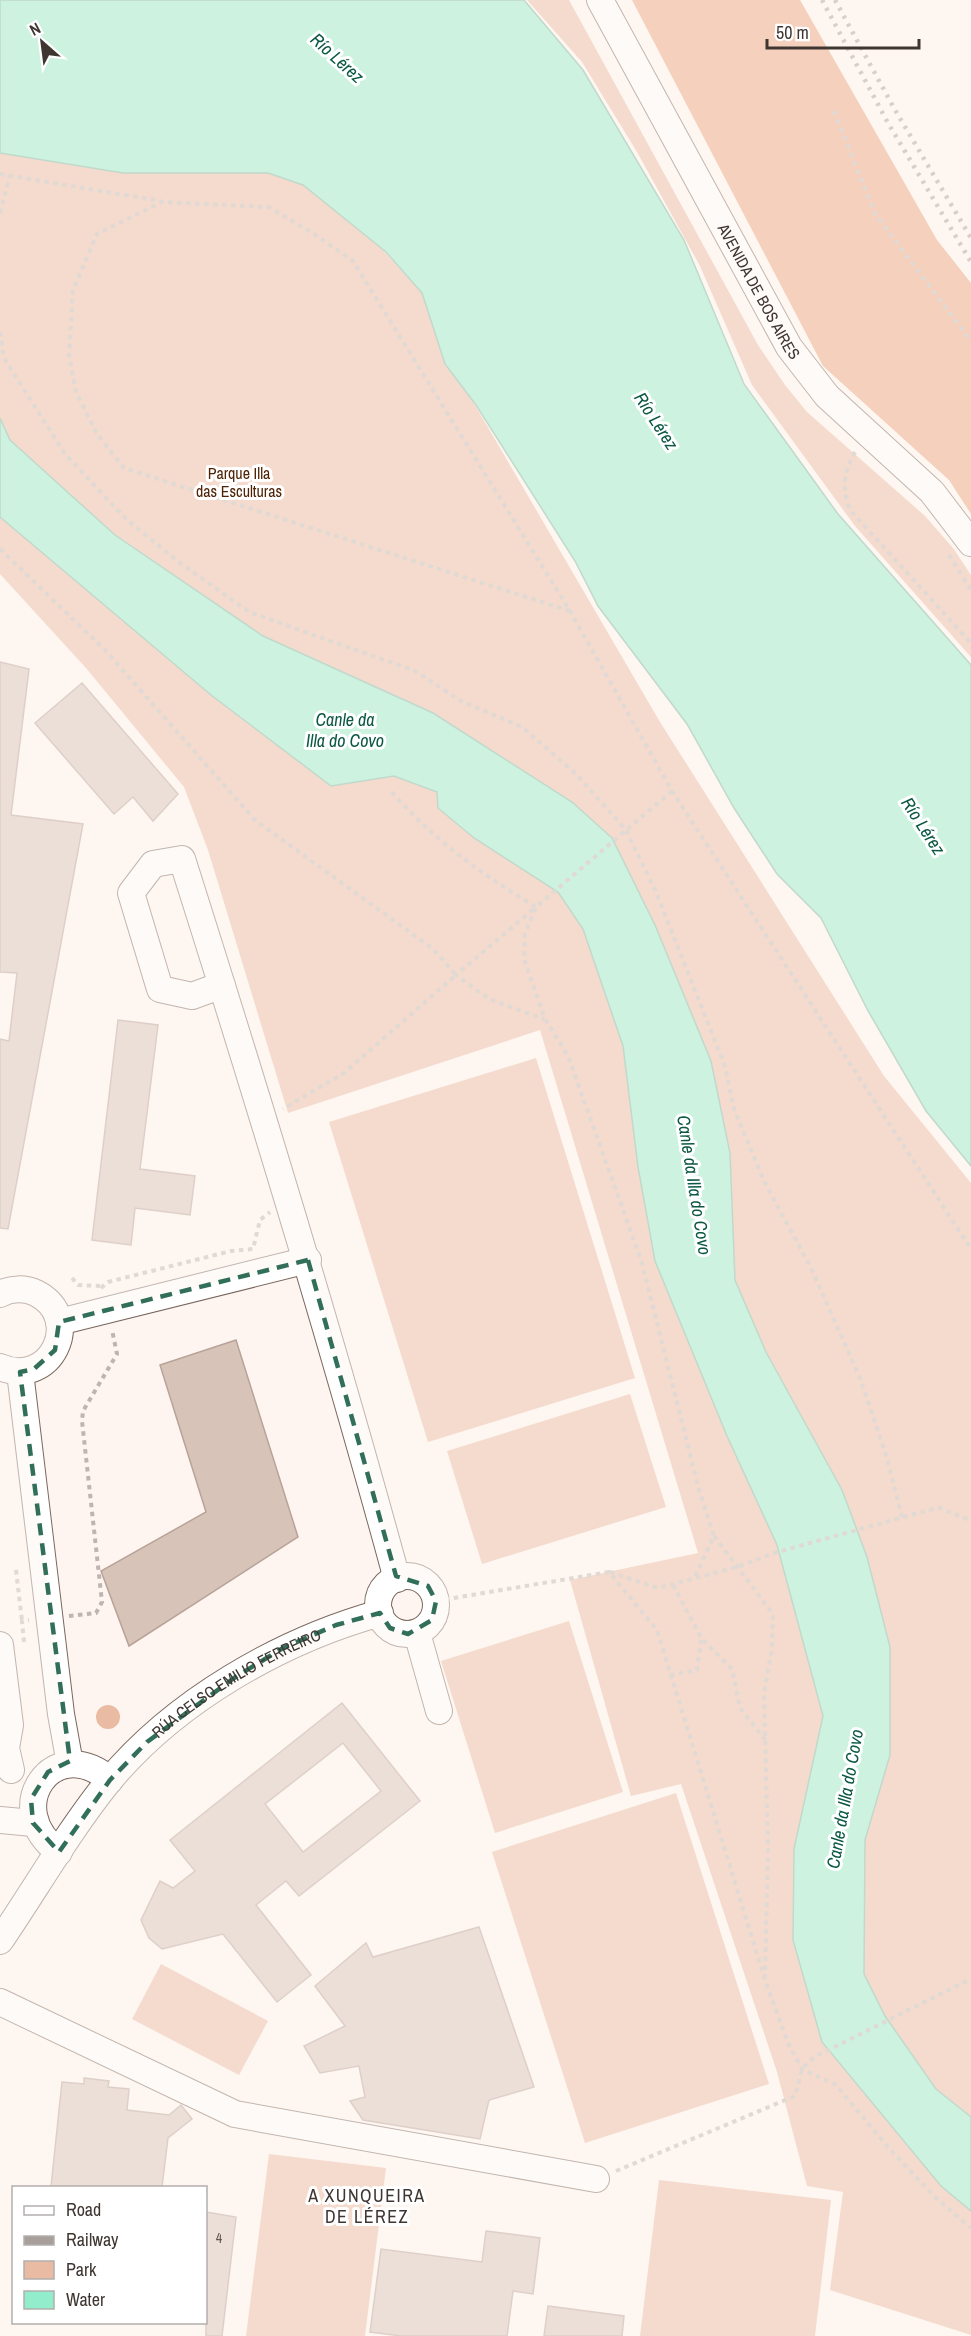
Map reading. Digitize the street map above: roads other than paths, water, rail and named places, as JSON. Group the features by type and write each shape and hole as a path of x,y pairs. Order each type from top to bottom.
{"street":[{"name":"AVENIDA DE BOS AIRES","path":"600,0 789,348 827,396 932,492 971,543"},
{"path":"222,985 192,996 160,990 131,893 153,864 182,859 222,985 266,1124 308,1260 397,1579"},
{"path":"59,1322 104,1298 308,1260"},
{"path":"0,1294 20,1289 34,1292 54,1309 59,1322 60,1337 55,1350 46,1361 34,1369 10,1370 50,1618 61,1714 70,1764"},
{"path":"405,1577 422,1581 429,1586 436,1601 432,1620 417,1633 398,1633 383,1622 380,1613 380,1596 390,1583 397,1579 405,1577"},
{"name":"RÚA CELSO EMILIO FERREIRO","path":"0,1941 110,1780 164,1727 234,1678 283,1648 336,1625 380,1613"},
{"path":"417,1633 439,1711"},
{"path":"0,1645 10,1725 5,1769 36,1786"},
{"path":"59,1852 40,1836 33,1822 31,1799 36,1786 48,1772 70,1764 96,1768 110,1780"},
{"path":"0,1820 33,1822"},
{"path":"0,2002 235,2114 596,2179"}],"water":[{"name":"Río Lérez","path":"0,0 524,0 583,70 684,240 744,384 838,514 971,665 971,1166 926,1111 867,1009 821,918 777,874 734,808 687,724 598,606 575,561 476,405 445,364 422,293 386,252 303,185 268,173 123,173 0,153"},
{"name":"Canle da Illa do Covo","path":"0,418 10,440 115,535 263,636 433,713 572,802 612,838 655,925 711,1061 730,1153 735,1280 766,1352 842,1490 867,1557 890,1647 890,1755 865,1840 864,1974 885,2016 936,2089 971,2117 971,2211 941,2186 822,2042 793,1940 794,1849 823,1716 777,1545 727,1436 655,1261 638,1167 623,1046 583,929 558,892 474,838 438,808 437,792 394,776 331,786 211,695 0,517"}],"railway":[{"path":"822,0 888,123 971,262"},
{"path":"835,0 895,110 971,238"}],"district":[{"name":"A XUNQUEIRA DE LÉREZ","path":"367,2206"}],"park label":[{"name":"Parque Illa das Esculturas","path":"239,482"}]}
